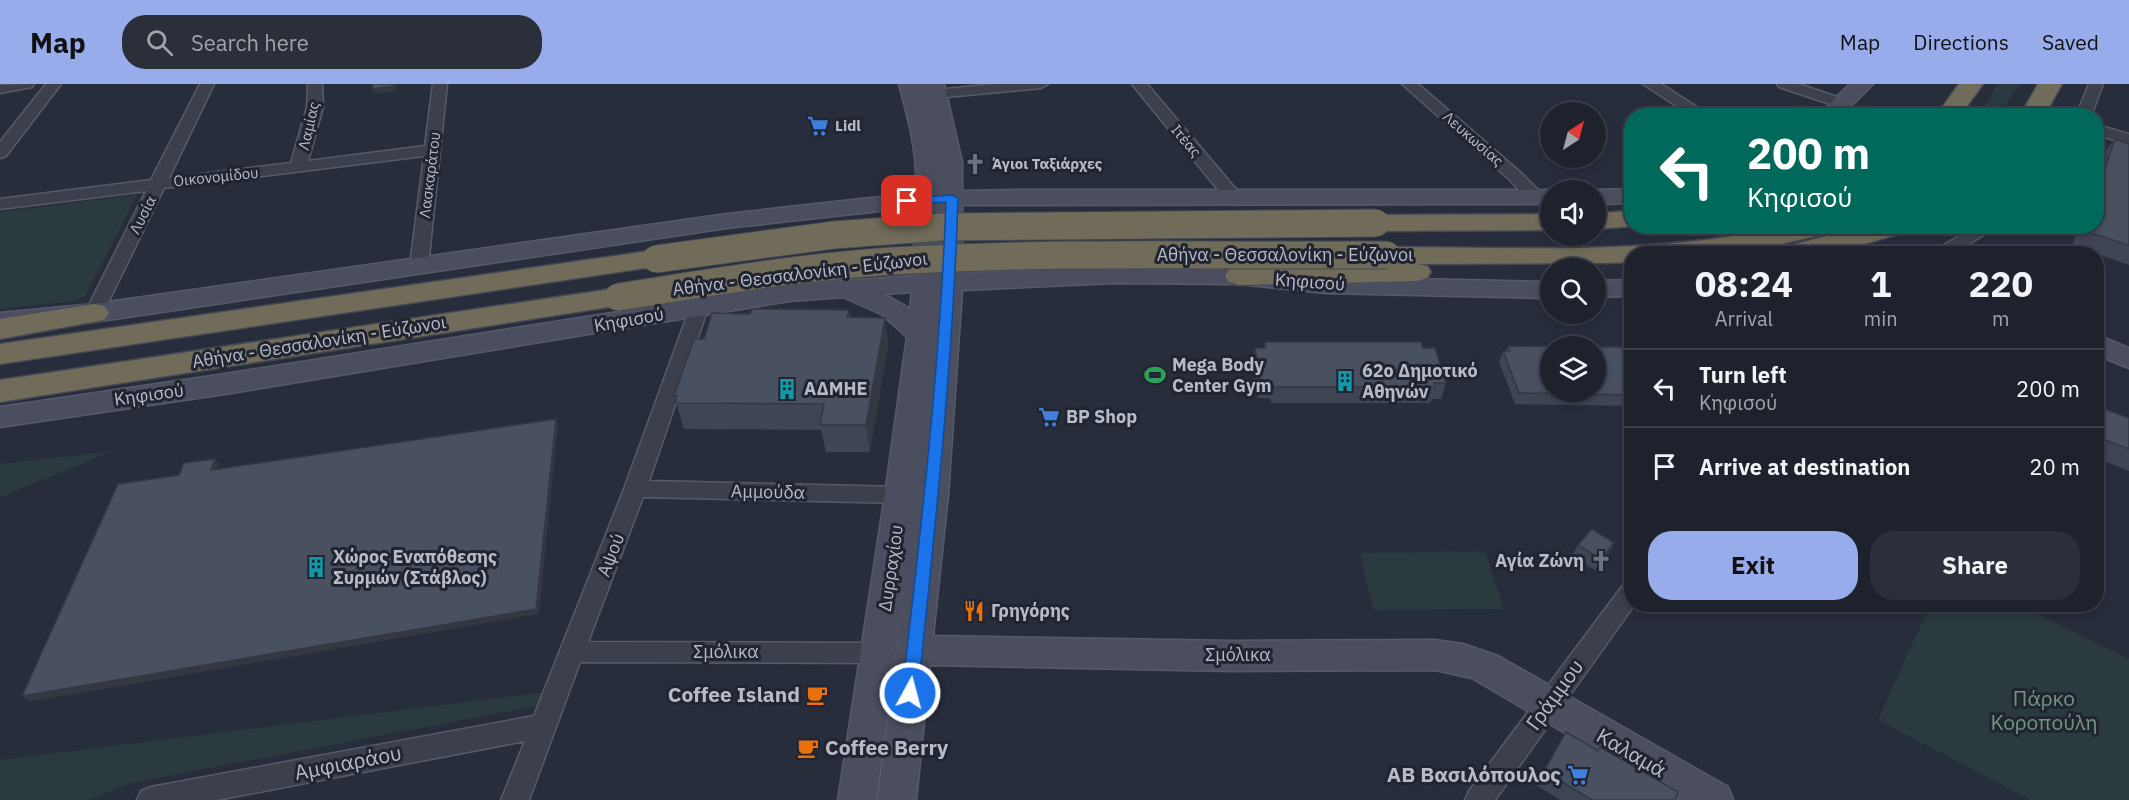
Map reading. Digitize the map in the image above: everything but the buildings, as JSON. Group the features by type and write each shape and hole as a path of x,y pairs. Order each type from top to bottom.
{"highway":[{"path":"1954,108 1971,84"},
{"path":"2036,108 2050,84"},
{"path":"1606,220 1624,219"},
{"name":"Αθήνα - Θεσσαλονίκη - Εύζωνοι","path":"0,354 780,241 888,229 997,225 1540,222"},
{"name":"Αθήνα - Θεσσαλονίκη - Εύζωνοι","path":"1722,246 1788,234"},
{"path":"1825,246 1870,234"},
{"name":"Αθήνα - Θεσσαλονίκη - Εύζωνοι","path":"0,391 778,273 891,261 1011,257 1624,252"},
{"path":"1606,271 1624,270"},
{"path":"1239,276 1540,271"},
{"path":"0,328 94,313"}],"main road":[{"path":"910,84 922,128 940,165 977,184 1022,197"},
{"path":"1835,108 1862,84"},
{"path":"933,333 938,283 951,245 941,198 934,89"},
{"path":"876,203 940,165"},
{"path":"1606,197 1624,196"},
{"path":"0,322 94,313 799,212 876,203 941,198 1022,197 1540,197"},
{"path":"789,293 873,267 903,252 926,232 941,198"},
{"path":"951,245 984,225 1017,212 1090,198"},
{"path":"799,212 877,213 892,216 951,245 1016,262 1088,276"},
{"path":"926,232 938,283"},
{"name":"Κηφισού","path":"0,417 225,384 789,293 1088,276 1239,276 1326,285 1540,290"},
{"path":"933,333 977,298 1023,280"},
{"path":"1606,289 1624,288"},
{"path":"842,290 889,306 933,333"},
{"name":"Δυρραχίου","path":"857,800 901,495 933,333"},
{"name":"Δυρραχίου","path":"897,800 915,650 933,333"},
{"path":"2104,347 2129,359"},
{"name":"Σμόλικα","path":"915,650 1232,656 1435,655 1463,659 1485,667 1548,705"},
{"name":"Καλαμά","path":"1548,705 1714,800"}],"street":[{"path":"0,89 27,84"},
{"path":"1,151 54,84"},
{"name":"Λυσία","path":"94,313 207,84"},
{"name":"Λαμίας","path":"298,168 315,107 315,84"},
{"name":"Λασκαράτου","path":"419,266 440,84"},
{"path":"934,89 1041,84"},
{"name":"Ιτέας","path":"1139,84 1234,198"},
{"name":"Λευκωσίας","path":"1409,84 1515,176 1540,195"},
{"path":"1784,84 1832,108"},
{"path":"2086,108 2096,84"},
{"path":"1657,85 1692,108"},
{"path":"2104,132 2129,139"},
{"name":"Οικονομίδου","path":"0,204 432,150"},
{"path":"1956,246 1976,234"},
{"name":"Αψού","path":"515,800 636,489 699,308"},
{"name":"Αμμούδα","path":"636,489 901,495"},
{"name":"Γράμμου","path":"1479,800 1624,602"},
{"name":"Σμόλικα","path":"574,652 879,653"},
{"name":"Αμφιαράου","path":"151,800 545,726"}],"green space":[{"path":"1997,84 2020,84 2003,108 1985,108"},
{"path":"137,195 85,296 75,301 0,309 0,212"},
{"path":"113,451 6,495 0,497 0,464"},
{"path":"1485,551 1504,609 1373,610 1360,553"},
{"name":"Πάρκο Κοροπούλη","path":"1927,612 2033,612 2129,659 2129,800 2031,800 1878,720"},
{"path":"547,692 542,705 131,783 88,800 0,800 0,760"}],"place":[{"name":"Lidl","path":"818,126"},
{"name":"Άγιοι Ταξιάρχες","path":"975,164"},
{"name":"Mega Body Center Gym","path":"1155,375"},
{"name":"62ο Δημοτικό Αθηνών","path":"1345,381"},
{"name":"ΑΔΜΗΕ","path":"787,389"},
{"name":"BP Shop","path":"1049,417"},
{"name":"Αγία Ζώνη","path":"1601,561"},
{"name":"Χώρος Εναπόθεσης Συρμών (Στάβλος)","path":"316,567"},
{"name":"Γρηγόρης","path":"974,611"},
{"name":"Coffee Island","path":"817,695"},
{"name":"Coffee Berry","path":"808,748"},
{"name":"ΑΒ Βασιλόπουλος","path":"1578,775"}],"route":[{"path":"907,201 952,198 949,297 932,495 910,693"}]}
